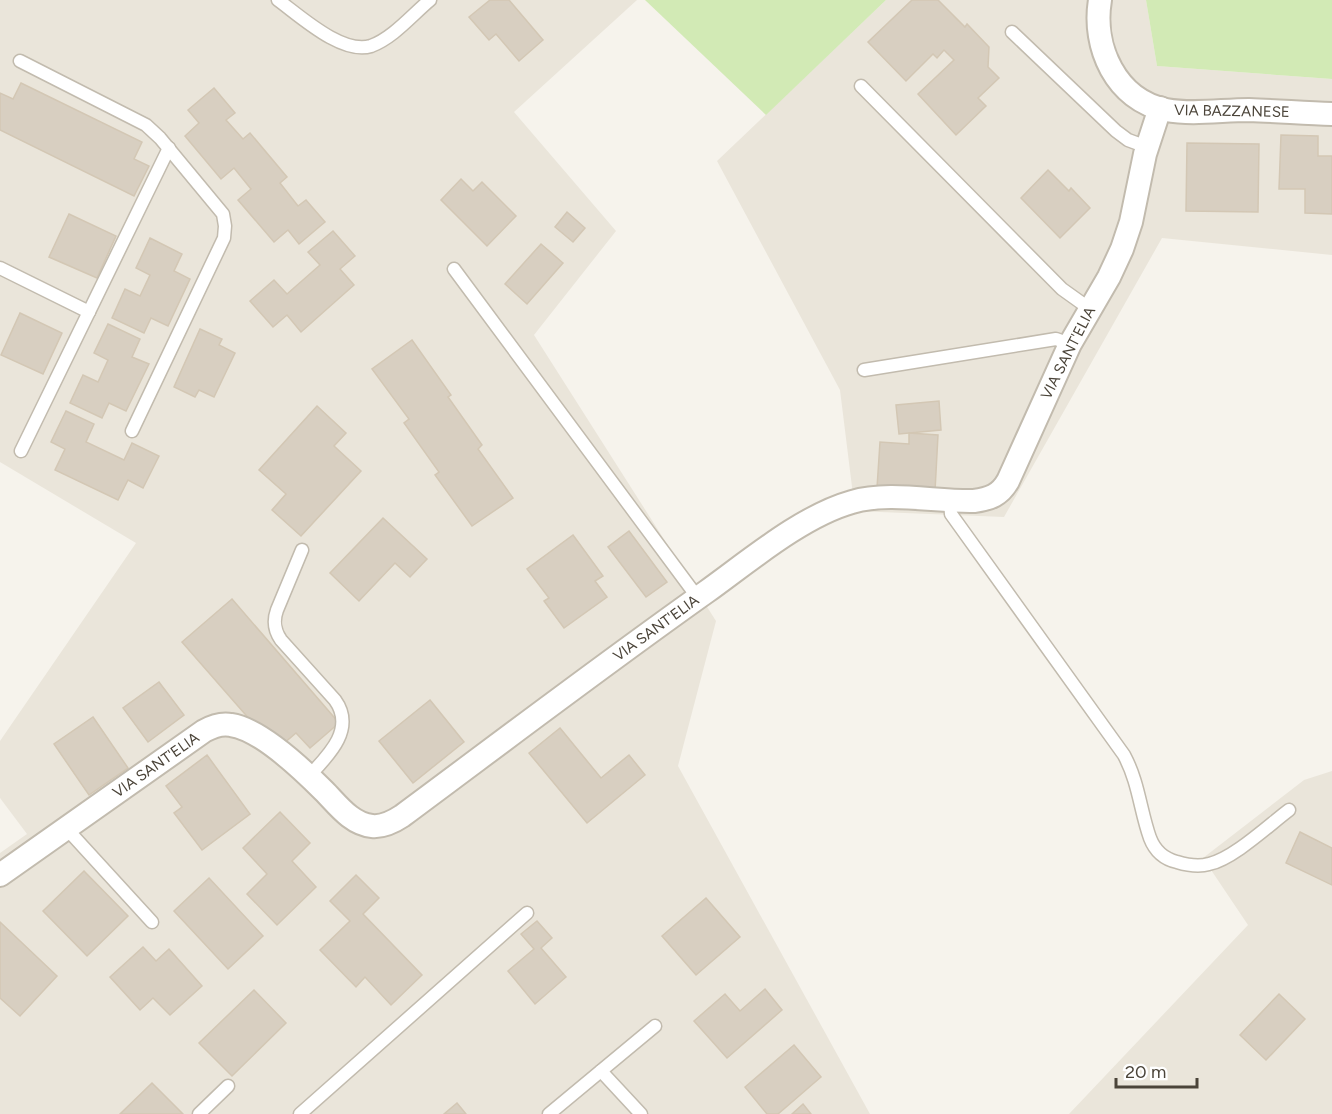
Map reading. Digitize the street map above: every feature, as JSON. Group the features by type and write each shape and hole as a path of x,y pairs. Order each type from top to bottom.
{"street":[{"name":"VIA BAZZANESE","path":"1100,0 1098,20 1101,42 1112,72 1128,91 1147,103 1176,111 1253,110 1332,114"},
{"name":"VIA SANT'ELIA","path":"0,875 204,731 218,725 232,725 246,730 275,748 309,776 355,820 373,826 392,822 698,598 787,535 822,514 850,502 877,498 950,501 987,500 996,496 1002,490 1070,344 1114,267 1125,241 1147,147 1160,108"}],"lane":[{"path":"278,0 337,41 351,46 365,47 391,34 430,0"},
{"path":"1012,32 1120,134 1147,147"},
{"path":"20,61 142,123 169,148 222,211 225,235 132,431"},
{"path":"861,86 1062,289 1090,309"},
{"path":"21,451 169,148"},
{"path":"0,268 89,312"},
{"path":"454,269 698,598"},
{"path":"864,370 1056,339 1070,344"},
{"path":"950,501 951,514 1124,755 1135,778 1151,839 1159,852 1173,861 1186,864 1212,864 1230,854 1289,810"},
{"path":"302,550 277,609 274,620 275,629 281,640 335,700 343,722 336,745 309,776"},
{"path":"66,828 152,922"},
{"path":"300,1114 526,913"},
{"path":"549,1114 655,1026"},
{"path":"601,1071 641,1114"},
{"path":"199,1114 228,1086"}],"shaded area":[{"path":"0,0 637,0 514,112 616,231 534,335 716,621 678,766 870,1114 0,1114 0,853 27,834 0,798 0,741 136,543 0,462"},
{"path":"886,0 1146,0 1157,66 1332,79 1332,255 1162,238 1004,517 855,511 840,390 717,161"},
{"path":"1332,771 1332,1114 1069,1114 1248,925 1203,858 1304,780"}],"green space":[{"path":"645,0 886,0 766,115"},
{"path":"1146,0 1332,0 1332,79 1157,66"}],"building":[{"path":"490,0 509,0 543,40 519,61 496,34 489,40 469,17"},
{"path":"912,0 938,0 965,27 967,24 989,47 988,67 999,78 978,98 986,106 956,135 918,94 954,60 944,50 937,58 933,54 906,81 868,42"},
{"path":"21,83 142,142 134,159 149,166 134,196 0,130 0,93 13,99"},
{"path":"214,88 235,113 226,120 243,139 250,133 287,177 280,183 298,206 306,200 325,222 299,244 288,230 274,242 238,200 251,189 234,168 221,179 185,136 199,123 188,110"},
{"path":"1281,135 1318,136 1318,156 1332,156 1332,214 1305,213 1305,189 1279,189"},
{"path":"1187,143 1259,144 1258,212 1186,211"},
{"path":"1048,170 1069,191 1071,188 1090,208 1060,238 1021,198"},
{"path":"461,179 473,191 482,182 516,216 487,246 441,200"},
{"path":"567,212 585,228 573,242 555,227"},
{"path":"69,214 116,236 97,278 49,257"},
{"path":"333,231 355,256 340,269 354,285 301,332 287,315 273,327 250,301 274,280 287,294 320,265 308,252"},
{"path":"150,238 182,254 174,271 190,279 168,326 151,318 144,333 112,318 125,289 140,296 150,275 136,268"},
{"path":"541,244 563,263 527,304 505,284"},
{"path":"20,313 62,333 43,374 1,355"},
{"path":"108,324 140,339 132,357 149,364 126,411 109,403 102,418 70,403 83,375 98,382 108,360 94,353"},
{"path":"200,329 222,339 219,345 235,353 214,397 199,390 195,397 174,387"},
{"path":"412,340 451,395 448,397 482,445 478,449 513,498 472,526 435,475 439,472 404,423 409,419 372,369"},
{"path":"939,401 941,430 899,434 896,405"},
{"path":"317,406 346,433 334,446 361,471 301,536 272,510 286,494 259,470"},
{"path":"66,411 94,424 86,442 124,460 132,443 159,456 143,488 128,480 118,500 55,470 65,449 51,442"},
{"path":"909,433 938,435 935,491 877,488 880,442 909,444"},
{"path":"383,518 427,559 410,577 395,563 359,601 330,573"},
{"path":"629,531 667,582 646,597 608,547"},
{"path":"573,535 603,576 595,581 607,597 564,628 544,601 549,598 527,569"},
{"path":"232,599 339,723 310,748 296,733 283,744 251,721 182,642"},
{"path":"159,682 184,715 148,742 123,708"},
{"path":"430,700 464,742 413,783 379,741"},
{"path":"93,717 128,768 89,795 54,744"},
{"path":"560,728 601,778 629,755 645,775 587,823 529,753"},
{"path":"207,755 250,814 202,850 174,813 182,807 166,786"},
{"path":"280,812 310,843 292,861 316,887 277,925 247,894 267,874 243,848"},
{"path":"1300,832 1332,848 1332,885 1286,863"},
{"path":"84,871 128,916 87,956 43,911"},
{"path":"356,875 379,898 363,914 422,975 391,1005 365,977 356,987 320,950 350,921 330,901"},
{"path":"209,878 263,936 228,969 174,911"},
{"path":"706,898 740,937 696,975 662,936"},
{"path":"537,921 552,938 541,948 566,977 535,1004 508,971 534,949 521,934"},
{"path":"0,922 57,976 20,1016 0,998"},
{"path":"143,947 156,961 169,949 202,986 170,1015 153,998 140,1010 110,977"},
{"path":"765,989 782,1010 727,1058 694,1021 725,994 740,1011"},
{"path":"254,990 286,1023 232,1076 199,1043"},
{"path":"1279,994 1305,1019 1266,1060 1240,1035"},
{"path":"794,1045 821,1077 778,1114 767,1114 745,1087"},
{"path":"152,1083 183,1114 120,1114"},
{"path":"457,1103 466,1114 444,1114"},
{"path":"803,1104 811,1114 792,1114"}]}
